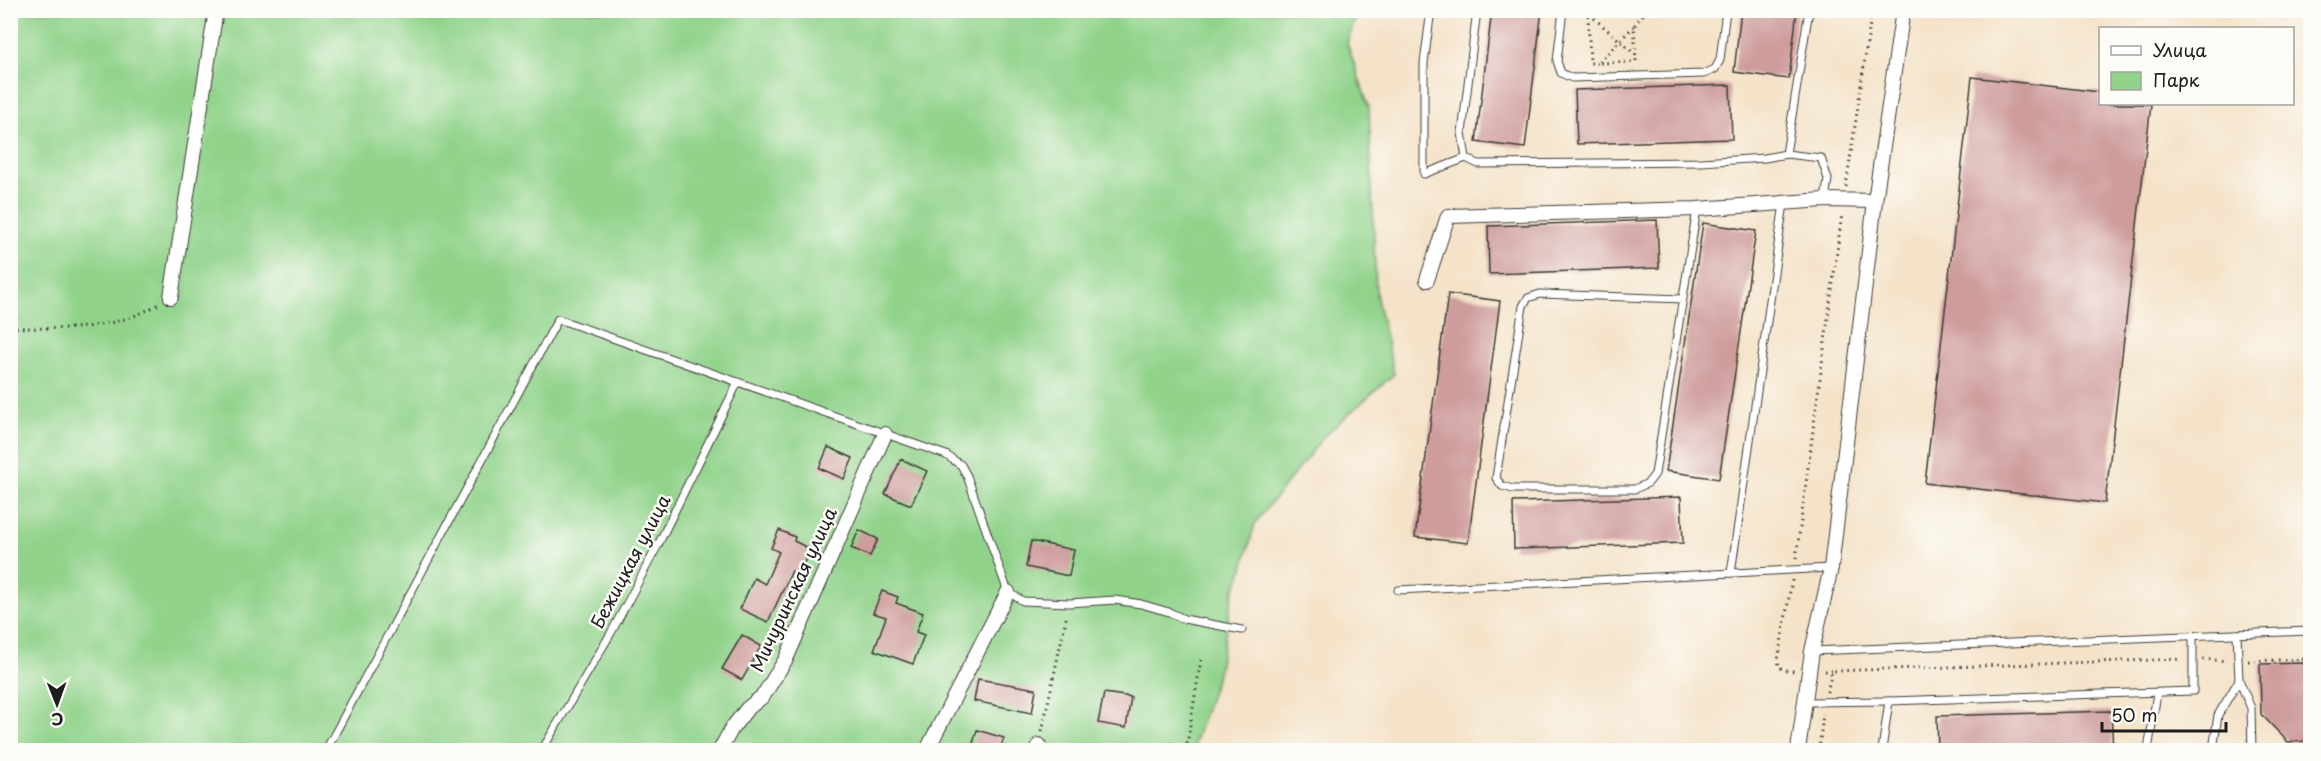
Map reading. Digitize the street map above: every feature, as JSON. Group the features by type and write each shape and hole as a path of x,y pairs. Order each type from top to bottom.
{"street":[{"path":"171,297 216,10"},
{"path":"1798,750 1812,651 1831,568 1875,201 1903,10"},
{"path":"1427,280 1448,216 1696,209 1825,200 1875,201"},
{"name":"Мичуринская улица","path":"720,750 732,728 747,709 763,696 786,659 885,434"},
{"path":"927,750 1008,592"}],"lane":[{"path":"1431,10 1424,63 1424,174 1466,158 1478,164 1701,162 1765,158 1786,154 1821,158 1828,179 1825,200"},
{"path":"1466,158 1462,133 1477,10"},
{"path":"1563,11 1557,61 1562,73 1572,78 1704,74 1714,69 1720,60 1726,10"},
{"path":"1786,154 1809,10"},
{"path":"1731,573 1784,203"},
{"path":"1683,299 1540,294 1528,298 1523,306 1496,478 1502,486 1512,489 1635,489 1648,483 1655,474 1683,299 1696,209"},
{"path":"326,750 558,319 946,455 961,465 967,476 1008,592 1023,601 1070,603 1115,600 1141,604 1184,619 1242,630"},
{"name":"Бежицкая улица","path":"542,750 611,633 738,382"},
{"path":"1398,590 1831,568"},
{"path":"1812,651 2310,631"},
{"path":"2237,634 2239,680 2250,708 2252,750"},
{"path":"1804,702 2193,692 2193,636"},
{"path":"2213,750 2218,715 2239,680"},
{"path":"2148,750 2157,693"},
{"path":"1882,750 1889,701"}],"path":[{"path":"1872,10 1794,570 1778,660 1779,667 1785,670 1809,672 2193,659 2238,661 2310,659"},
{"path":"1563,11 1647,11"},
{"path":"1598,63 1647,11"},
{"path":"1590,12 1590,63 1636,62"},
{"path":"1590,12 1635,54"},
{"path":"1634,26 1636,75"},
{"path":"10,327 56,330 108,325 139,315 171,297"},
{"path":"1039,748 1070,603"},
{"path":"1186,750 1201,660"},
{"path":"1819,750 1825,702 1832,671"}],"green space":[{"path":"10,11 1358,11 1347,43 1369,108 1376,294 1394,374 1325,435 1255,523 1242,572 1233,593 1218,673 1192,750 11,750"}],"building":[{"path":"1492,10 1542,10 1525,148 1476,142"},
{"path":"1741,10 1797,10 1789,79 1734,72"},
{"path":"1972,77 2099,92 2099,105 2151,105 2105,503 1925,483"},
{"path":"1730,85 1732,139 1577,144 1575,90"},
{"path":"1657,220 1659,268 1489,274 1488,226"},
{"path":"1703,223 1756,231 1719,479 1666,471"},
{"path":"1448,294 1500,301 1468,543 1415,537"},
{"path":"828,447 853,458 844,479 819,468"},
{"path":"901,459 927,471 911,505 885,494"},
{"path":"1681,497 1683,543 1514,549 1513,502"},
{"path":"779,530 795,537 794,541 810,549 799,574 792,571 768,622 740,609 754,578 765,584 779,552 771,548"},
{"path":"859,530 878,539 870,556 851,548"},
{"path":"1031,541 1074,550 1069,576 1026,567"},
{"path":"882,591 898,597 896,603 923,613 916,632 924,635 913,664 874,650 886,617 873,613"},
{"path":"742,635 761,646 742,680 722,669"},
{"path":"2310,663 2310,741 2288,742 2261,714 2260,664"},
{"path":"978,679 1036,689 1032,713 974,701"},
{"path":"1104,693 1131,697 1126,728 1098,723"},
{"path":"2111,711 2113,750 1938,750 1937,716"},
{"path":"977,730 1004,738 1000,750 971,750"}]}
